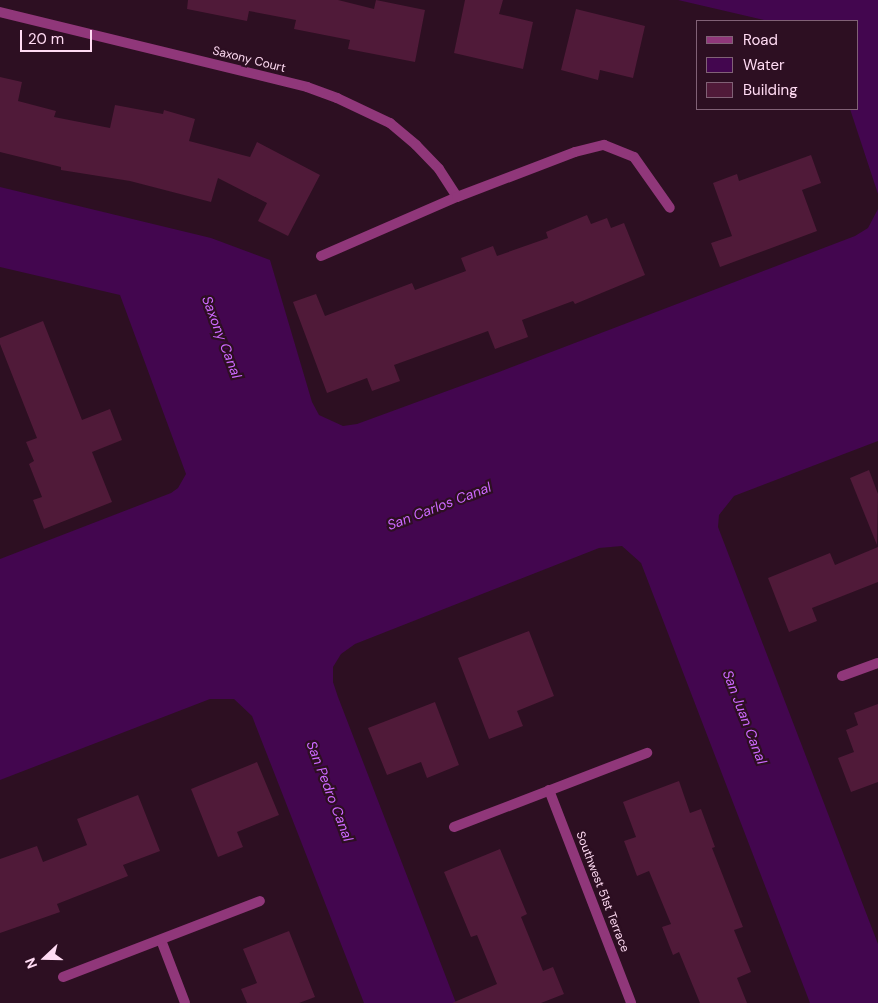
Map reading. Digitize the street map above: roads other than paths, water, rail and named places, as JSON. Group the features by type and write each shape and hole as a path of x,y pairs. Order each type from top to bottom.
{"street":[{"name":"Saxony Court","path":"0,12 307,87 337,98 390,123 416,144 439,169 457,197"},
{"path":"321,256 457,197 575,152 604,145 634,157 670,208"},
{"path":"842,676 878,663"},
{"path":"454,827 647,753"},
{"name":"Southwest 51st Terrace","path":"549,790 631,1003"},
{"path":"63,977 260,901"},
{"path":"161,940 185,1003"}],"water":[{"path":"678,0 878,0 878,194 850,110 858,110 858,20 764,20"},
{"path":"0,187 211,238 270,260 312,402 319,415 343,426 357,424 499,372 855,236 868,228 878,209 878,441 734,496 719,515 718,527 878,944 878,1003 810,1003 641,563 622,546 599,548 355,644 341,654 333,667 333,682 338,697 456,1003 364,1003 252,716 234,699 210,699 0,780 0,559 171,493 178,488 186,474 120,295 0,267"}],"water label":[{"name":"Saxony Canal","path":"222,337"},
{"name":"San Carlos Canal","path":"439,506"},
{"name":"San Juan Canal","path":"745,717"},
{"name":"San Pedro Canal","path":"330,791"}]}
